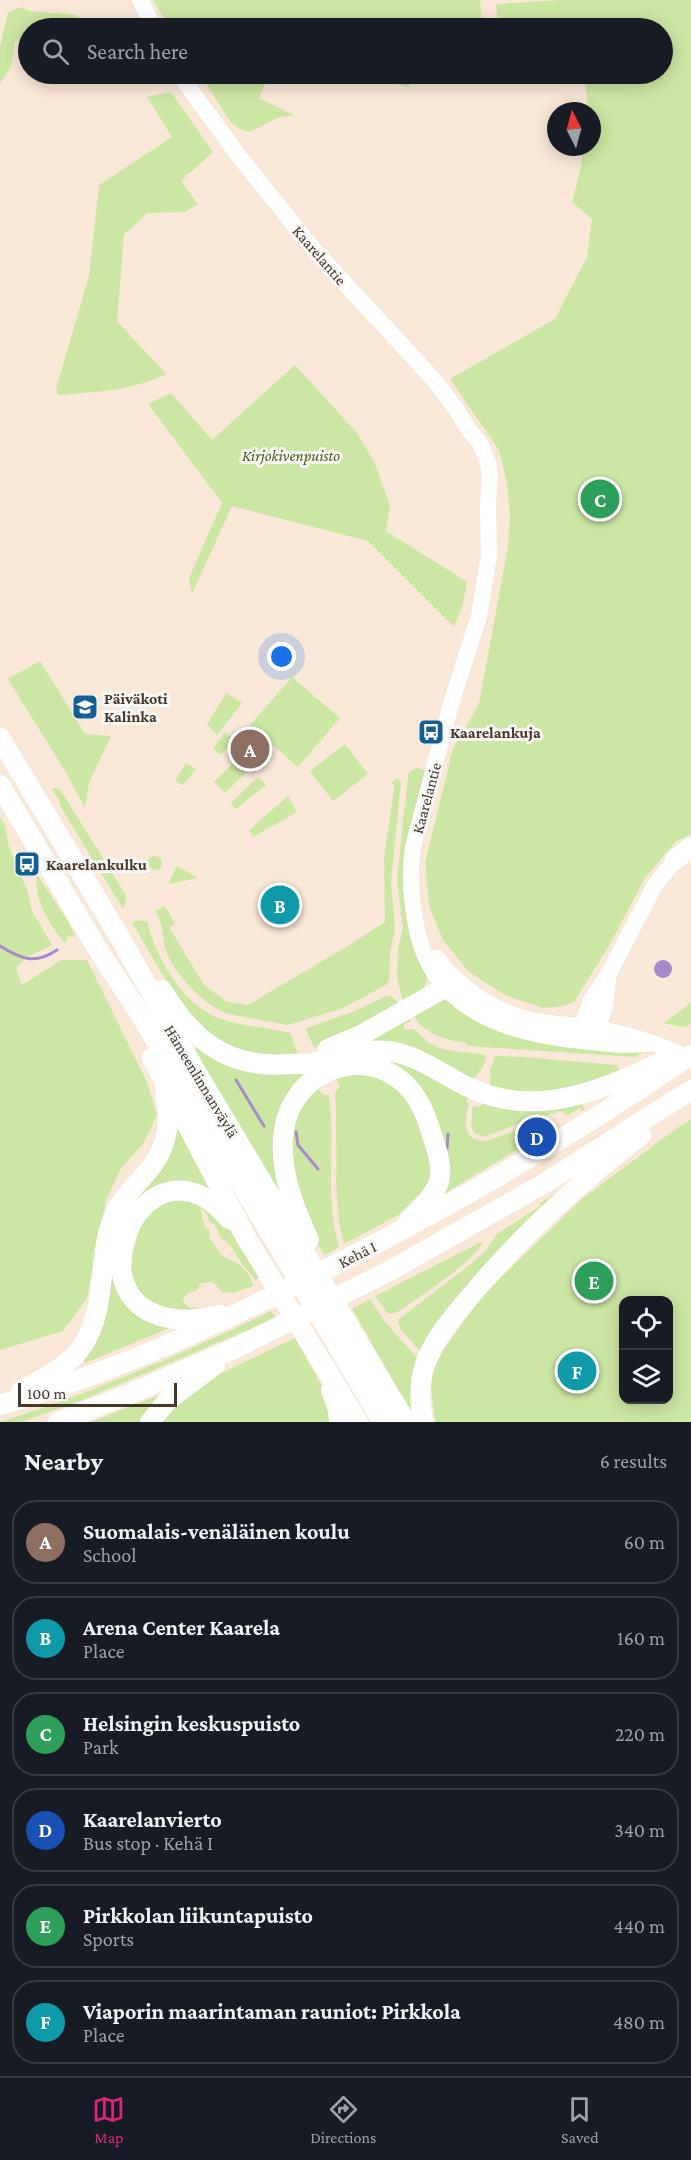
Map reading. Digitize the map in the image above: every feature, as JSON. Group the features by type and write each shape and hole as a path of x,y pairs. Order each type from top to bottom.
{"highway":[{"name":"Hämeenlinnanväylä","path":"0,738 406,1422"},
{"name":"Hämeenlinnanväylä","path":"0,785 100,953 140,1014 383,1422"},
{"path":"675,860 691,847"},
{"path":"119,936 150,970 178,1014 207,1043 218,1051 247,1063 277,1066 310,1063 353,1052 391,1051 430,1066 477,1091 498,1098 522,1101 560,1100 642,1079 691,1048"},
{"path":"100,953 247,1239 358,1422"},
{"path":"290,1064 361,1035 453,986"},
{"name":"Kehä I","path":"0,1404 44,1393 121,1365 266,1301 423,1221 542,1152 642,1079 691,1057"},
{"path":"316,1272 313,1247 302,1226 285,1170 283,1132 291,1107 300,1092 326,1072 348,1065 359,1065 396,1077 413,1093 420,1103 440,1159 438,1185 429,1201 385,1240"},
{"path":"0,1404 62,1367 83,1345 90,1332 100,1299 104,1254 116,1210 150,1168 162,1150 167,1136 169,1106 160,1073"},
{"path":"423,1422 421,1401 424,1368 441,1332 460,1308 503,1258 557,1205 640,1136 670,1115 686,1094"},
{"name":"Kehä I","path":"58,1422 240,1346 393,1269 545,1183 686,1094"},
{"path":"242,1312 181,1320 153,1314 131,1296 122,1276 121,1253 129,1227 147,1203 156,1196 182,1190 196,1192 212,1201 247,1239"},
{"path":"150,1422 167,1401 240,1346"},
{"path":"322,1365 334,1397 339,1422"}],"main road":[{"path":"140,0 149,18"},
{"name":"Kaarelantie","path":"186,84 238,155 299,231 330,268 435,381 469,430 471,447 488,503 489,555 479,616 451,705 412,847 410,883 415,920 453,986 501,1010 521,1018 589,1032 631,1046 650,1043 667,1047 691,1057"},
{"path":"589,1032 605,1001 608,975 655,885 675,860"}],"green space":[{"path":"153,0 480,0 481,18 164,18"},
{"path":"561,0 691,0 691,833 677,840 645,878 610,944 574,1002 564,1006 543,1008 505,995 469,972 443,940 429,906 425,862 453,749 479,704 508,546 510,516 507,483 499,450 450,379 555,319 587,257 592,219 572,202 582,156 601,156 601,102 587,102 586,84 673,84 673,18 497,18 496,4"},
{"path":"21,7 30,11 77,15 80,18 18,18 18,41 15,41 11,67 0,83 0,46 8,13"},
{"path":"206,84 265,84 259,98 294,115 277,118 250,132 231,123"},
{"path":"171,92 213,152 181,181 198,204 185,212 147,213 124,235 117,321 166,374 126,387 100,392 58,395 56,389 89,276 99,185 172,137 147,97"},
{"name":"Kirjokivenpuisto","path":"295,365 357,433 375,464 390,505 386,531 467,582 463,604 454,627 368,541 232,506 192,594 189,578 222,503 148,404 171,393 212,440"},
{"path":"40,661 85,734 111,736 89,783 85,808 8,679"},
{"path":"292,677 340,718 298,767 250,725"},
{"path":"226,693 242,703 217,735 207,725"},
{"path":"225,732 234,739 221,755 213,749"},
{"path":"345,744 368,774 333,801 310,771"},
{"path":"249,747 260,759 225,793 214,782"},
{"path":"186,763 196,769 183,785 175,781"},
{"path":"417,768 425,770 404,864 403,891 427,977 424,990 403,1002 397,978 398,949 403,928 397,880 408,776 409,772"},
{"path":"258,777 266,785 236,809 231,803"},
{"path":"398,778 401,783 391,882 395,929 390,954 389,981 386,985 343,1008 288,1025 228,1014 209,1004 190,987 168,957 161,924 155,911 165,906 175,924 169,927 204,985 227,1002 248,1005 385,922 384,858 394,788 392,782"},
{"path":"52,789 60,789 125,894 126,902 123,909 59,804"},
{"path":"288,796 297,812 253,837 249,830"},
{"path":"0,817 5,826 9,847 27,890 32,911 52,945 25,958 16,968 22,985 61,960 87,960 146,1080 157,1115 144,1142 120,1170 106,1200 87,1298 63,1331 0,1350"},
{"path":"152,856 158,856 162,863 158,870 152,870 148,866 148,860"},
{"path":"177,866 198,878 168,884"},
{"path":"37,875 76,937 68,936 66,944 40,903 36,884"},
{"path":"139,920 147,922 165,966 195,1004 221,1019 290,1033 298,1053 265,1054 237,1048 214,1036 195,1019 163,975 132,923"},
{"path":"386,996 402,1002 330,1042 314,1048 306,1029 352,1012"},
{"path":"444,999 644,1051 636,1057 467,1046 467,1043 430,1032 414,1016 409,1018 411,1022 405,1023 403,1029 414,1029 439,1048 485,1055 486,1059 482,1068 472,1081 355,1045"},
{"path":"691,1003 691,1024 684,1027 663,1023"},
{"path":"196,1047 217,1060 301,1071 303,1075 294,1083 282,1103 284,1106 281,1192 278,1191 194,1050"},
{"path":"367,1055 402,1061 469,1095 466,1101 469,1104 466,1122 468,1133 476,1140 494,1138 537,1121 543,1131 537,1131 531,1135 530,1142 437,1198 436,1128"},
{"path":"495,1056 617,1065 620,1071 573,1089 530,1093 489,1087 490,1071"},
{"path":"337,1074 378,1076 406,1095 432,1150 433,1179 406,1211 344,1244 336,1187 335,1092 340,1087 335,1076"},
{"path":"315,1084 323,1095 329,1095 332,1209 339,1247 325,1255 316,1242 297,1191 289,1128"},
{"path":"484,1101 580,1102 585,1109 582,1111 580,1108 567,1116 562,1111 517,1124 485,1137 474,1133 471,1125 473,1106 480,1107"},
{"path":"691,1120 691,1422 436,1422 431,1388 433,1370 446,1346 481,1297 583,1198"},
{"path":"175,1122 218,1196 153,1192 117,1279 175,1326 85,1363 83,1360 113,1235"},
{"path":"563,1189 423,1354 401,1330 399,1319 471,1264 486,1250 497,1234"},
{"path":"186,1195 223,1220 259,1277 256,1280 246,1269 230,1245 221,1239 214,1224 209,1222 207,1213 200,1208 205,1227 209,1230 210,1239 222,1256 239,1264 249,1275 253,1286 233,1293 222,1292 213,1282 200,1283 198,1290 188,1293 183,1298 184,1303 190,1308 199,1307 198,1311 175,1313 138,1294 129,1267 132,1264 134,1249 149,1208"},
{"path":"483,1241 458,1269 396,1313 388,1314 375,1296"},
{"path":"370,1299 386,1323 420,1361 413,1417 353,1310"},
{"path":"271,1311 276,1318 80,1401 21,1422 0,1422 138,1371"},
{"path":"295,1338 327,1395 333,1422 157,1422 209,1379"},
{"path":"165,1393 143,1422 91,1422"}],"shaded area":[{"path":"663,960 669,963 672,969 669,975 663,978 657,975 654,969 657,963"}],"waterway":[{"path":"0,946 21,957 35,959 57,950"},
{"path":"236,1080 264,1126"},
{"path":"296,1132 298,1145 318,1169"},
{"path":"447,1148 448,1134"}],"place":[{"name":"Helsingin keskuspuisto","path":"600,499"},
{"name":"Päiväkoti Kalinka","path":"85,707"},
{"name":"Kaarelankuja","path":"431,732"},
{"name":"Suomalais-venäläinen koulu","path":"250,749"},
{"name":"Kaarelankulku","path":"27,864"},
{"name":"Arena Center Kaarela","path":"280,905"},
{"name":"Kaarelanvierto","path":"537,1137"},
{"name":"Pirkkolan liikuntapuisto","path":"594,1281"},
{"name":"Viaporin maarintaman rauniot: Pirkkola","path":"577,1371"}]}
